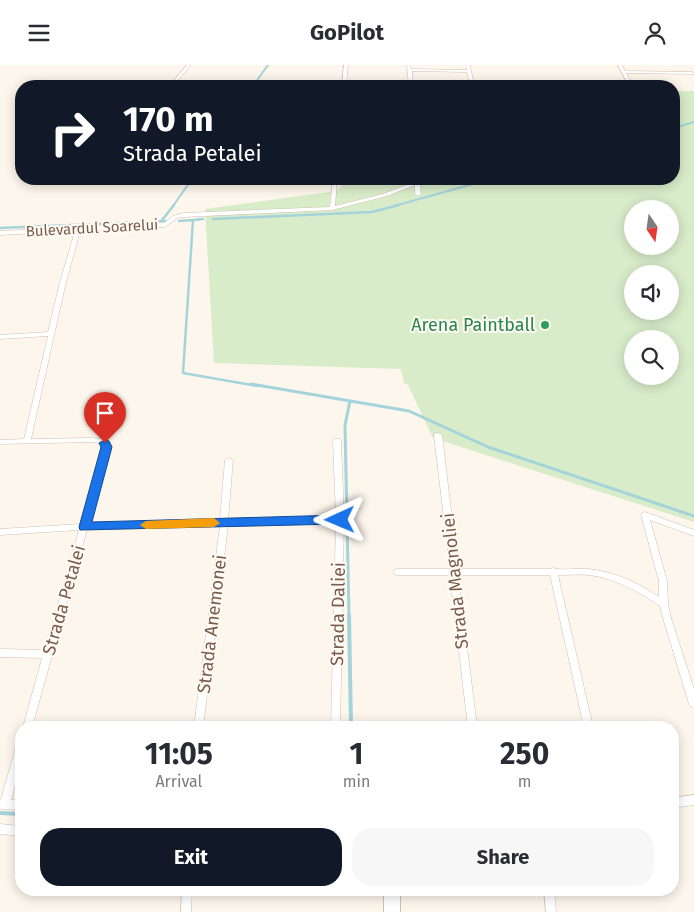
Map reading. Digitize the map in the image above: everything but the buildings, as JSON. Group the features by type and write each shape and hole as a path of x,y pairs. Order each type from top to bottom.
{"street":[{"path":"176,80 189,65"},
{"path":"345,80 346,65"},
{"path":"468,65 471,80"},
{"path":"620,65 628,80"},
{"path":"688,65 694,74"},
{"path":"410,68 469,71"},
{"path":"624,72 694,74"},
{"path":"332,208 334,185"},
{"name":"Bulevardul Soarelui","path":"0,233 164,225 175,217 201,214 332,208 386,195 407,185"},
{"path":"418,185 418,194"},
{"path":"0,442 26,441 78,229"},
{"path":"0,337 51,334"},
{"name":"Strada Magnoliei","path":"438,435 471,721"},
{"name":"Strada Petalei","path":"26,441 91,440 102,441 107,447 29,721"},
{"name":"Strada Daliei","path":"336,721 340,520 337,441"},
{"name":"Strada Anemonei","path":"200,721 224,523 229,460"},
{"path":"694,533 645,515 663,581 664,604 694,704"},
{"path":"0,532 85,527 340,520"},
{"path":"553,571 587,721"},
{"path":"397,572 589,572 616,577 636,585 664,604"},
{"path":"0,653 48,654"},
{"path":"15,765 2,804 15,805"},
{"path":"679,802 694,800"},
{"path":"0,829 15,830"},
{"path":"186,912 187,896"},
{"path":"392,896 392,912"},
{"path":"549,896 551,912"}],"green space":[{"path":"680,91 694,91 694,522 433,438 408,385 404,383 401,369 214,363 205,209 336,191 342,185 680,185"}],"waterway":[{"path":"257,80 268,65"},
{"path":"680,126 694,122"},
{"path":"173,206 188,185"},
{"path":"394,206 469,185"},
{"path":"162,220 174,205"},
{"path":"213,219 372,212 399,205"},
{"path":"193,220 203,219"},
{"path":"179,221 193,220"},
{"path":"193,220 183,373 258,386"},
{"path":"0,228 166,221"},
{"path":"251,384 409,411 488,447 694,516"},
{"path":"349,616 345,425 350,401"},
{"path":"349,615 351,721"},
{"path":"0,813 15,814"}],"slow traffic":[{"path":"146,525 214,523"}],"place":[{"name":"Arena Paintball","path":"545,325"}],"route":[{"path":"105,443 107,447 85,527 340,520"}]}
